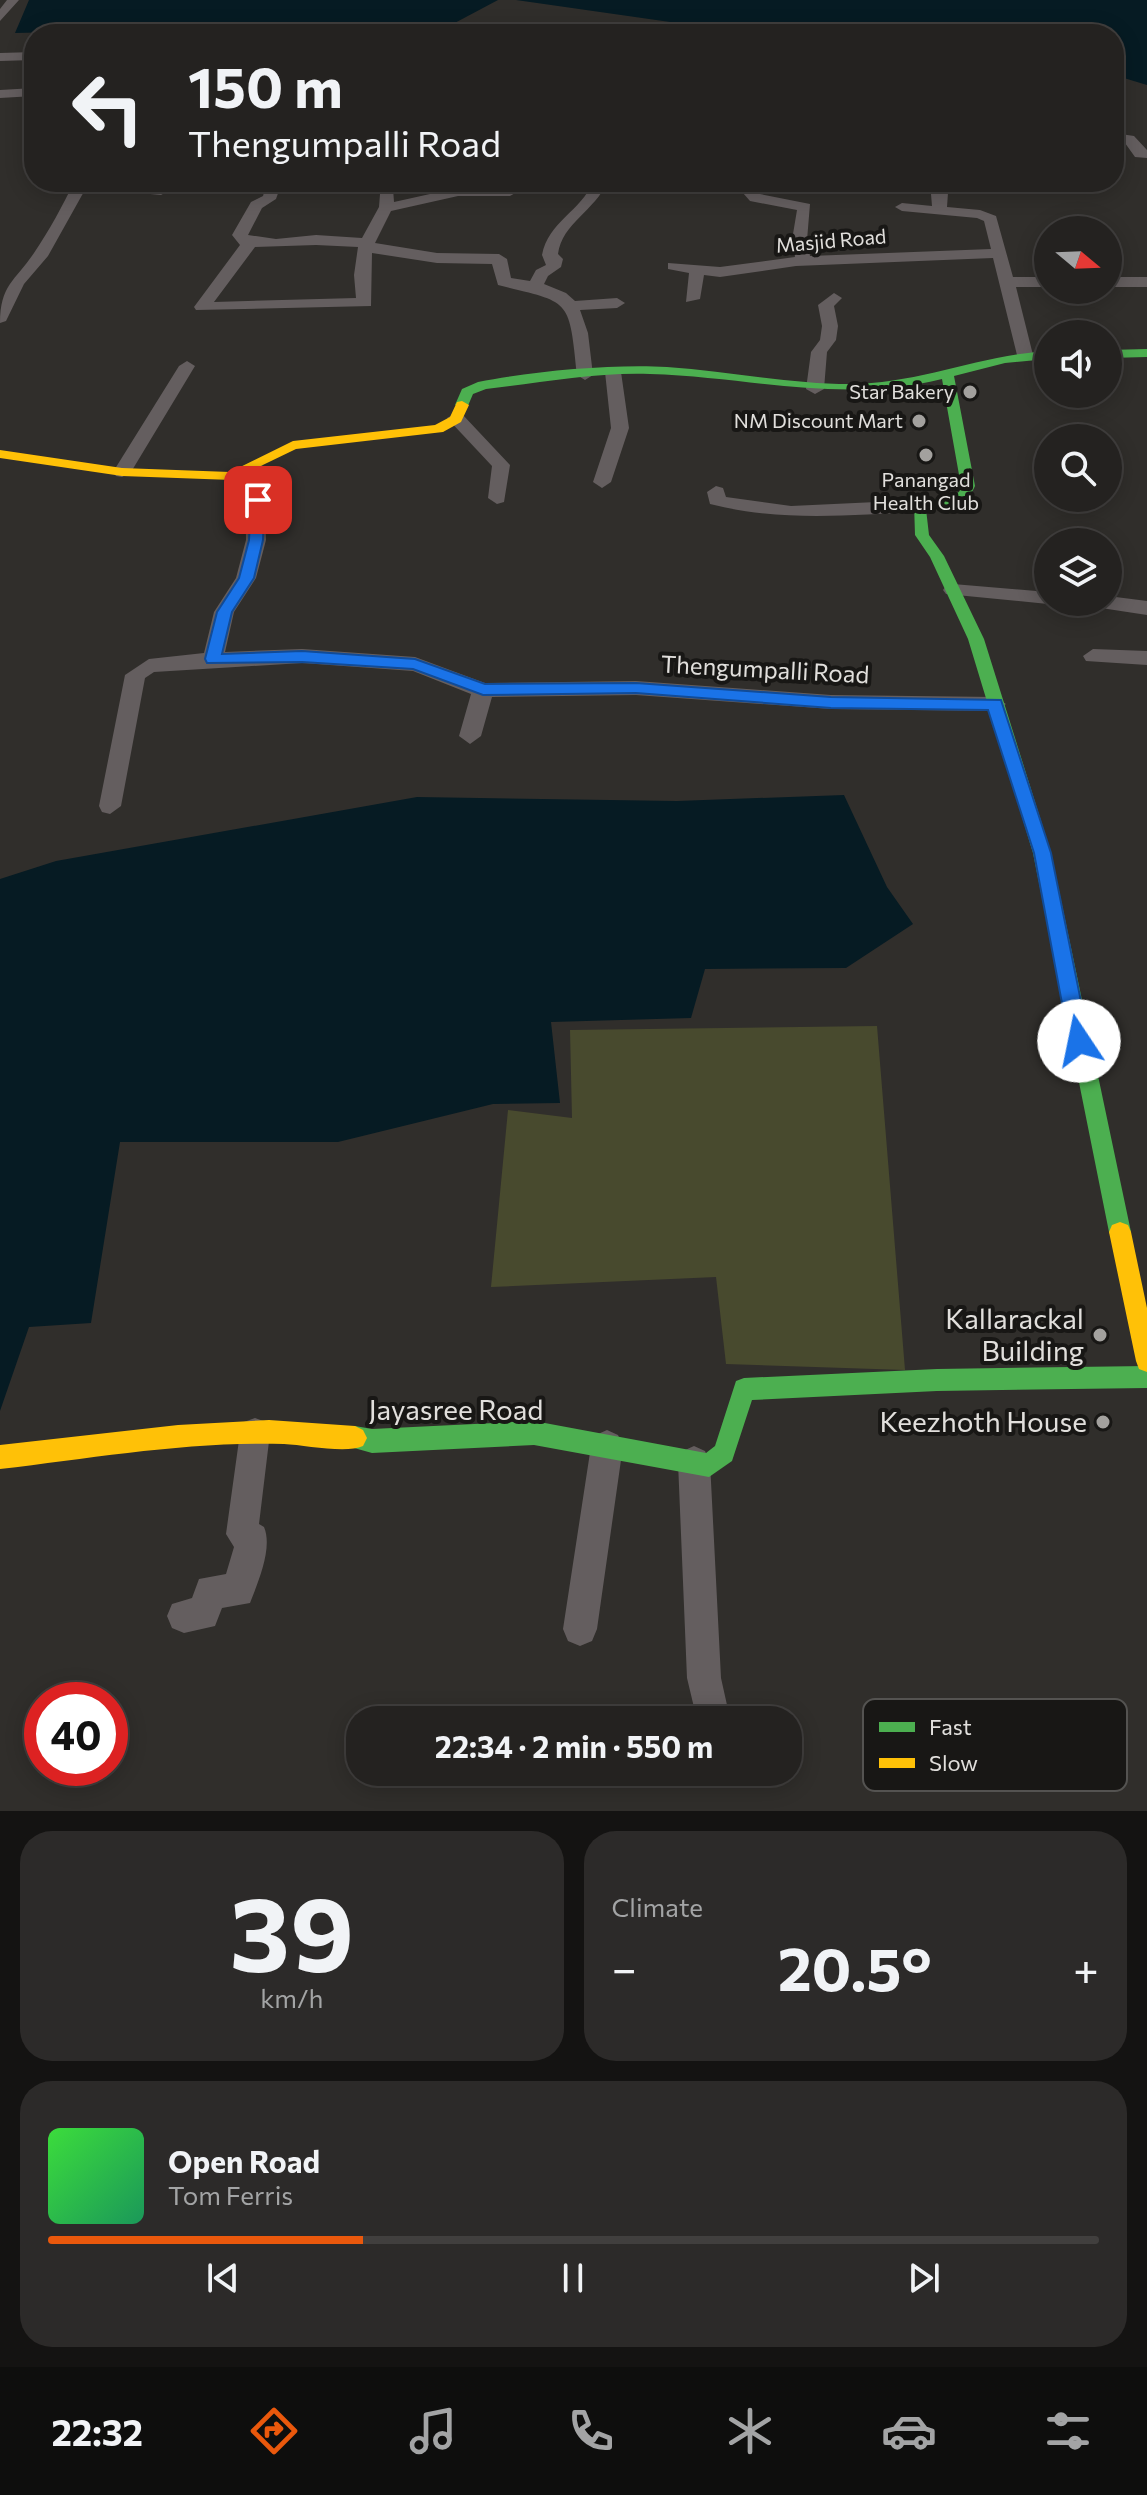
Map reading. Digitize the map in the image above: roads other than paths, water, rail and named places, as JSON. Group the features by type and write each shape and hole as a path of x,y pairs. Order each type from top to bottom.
{"street":[{"path":"0,17 13,0"},
{"path":"0,57 24,56"},
{"path":"0,94 24,93"},
{"path":"1124,138 1129,139 1140,154 1147,154"},
{"path":"0,318 17,282 40,256 76,192"},
{"path":"272,192 269,199 256,205 240,235 249,244 316,240 365,243 374,249 421,257 499,259 504,282 536,285 573,306 580,319 585,375"},
{"path":"249,244 202,307 365,303 358,273 365,243 386,207 388,192"},
{"path":"386,207 415,204 446,192"},
{"path":"536,285 542,273 553,267 555,259 550,255 550,241 555,232 578,216 595,192"},
{"path":"750,192 755,198 805,207 799,233 799,249 804,260"},
{"path":"939,211 941,192"},
{"path":"589,203 611,208"},
{"name":"Masjid Road","path":"673,266 743,271 804,260 998,253 991,219 980,214 902,207"},
{"path":"998,253 1025,355"},
{"path":"692,299 697,270"},
{"path":"1004,282 1034,282"},
{"path":"1122,282 1147,282"},
{"path":"815,389 819,352 828,340 830,326 826,305 834,298"},
{"path":"573,306 617,303"},
{"path":"1122,354 1147,353"},
{"path":"0,454 122,472 232,476 293,445 438,429 456,418 467,392 483,385 613,372 668,371 815,389 879,387 1034,355"},
{"path":"122,472 187,366"},
{"path":"602,482 620,437 623,410 613,372"},
{"path":"716,492 717,500 733,505 772,509 919,506 949,502 965,494 968,486 947,374"},
{"path":"456,418 501,465 497,498"},
{"path":"213,659 224,612 246,578 256,540 254,466"},
{"path":"919,506 922,535 976,639 1042,853 1147,1361"},
{"path":"953,590 1034,597"},
{"path":"1122,605 1147,608"},
{"name":"Thengumpalli Road","path":"110,806 135,675 149,666 213,659 302,656 415,664 483,690 636,688 831,702 995,704"},
{"path":"1093,656 1147,658"},
{"path":"470,736 483,690"},
{"path":"710,1706 704,1678 694,1462 709,1465 724,1453 730,1425 744,1389 937,1380 1147,1377"},
{"name":"Jayasree Road","path":"0,1457 255,1433 316,1432 372,1441 534,1433 694,1462"},
{"path":"184,1616 203,1614 211,1591 238,1591 253,1538 242,1534 255,1433"},
{"path":"580,1629 607,1446"}],"water":[{"path":"29,0 498,0 453,24 24,24 24,33 15,33"},
{"path":"516,0 1147,0 1147,85 1124,78 1124,24 684,24"},
{"path":"844,795 887,887 913,924 846,968 705,969 691,1018 551,1022 560,1103 493,1104 338,1142 120,1142 91,1323 29,1327 0,1411 0,879 56,861 417,797 677,801"}],"place":[{"name":"Star Bakery","path":"970,392"},
{"name":"NM Discount Mart","path":"919,421"},
{"name":"Panangad Health Club","path":"926,455"},
{"name":"Kallarackal Building","path":"1100,1335"},
{"name":"Keezhoth House","path":"1103,1422"}]}
